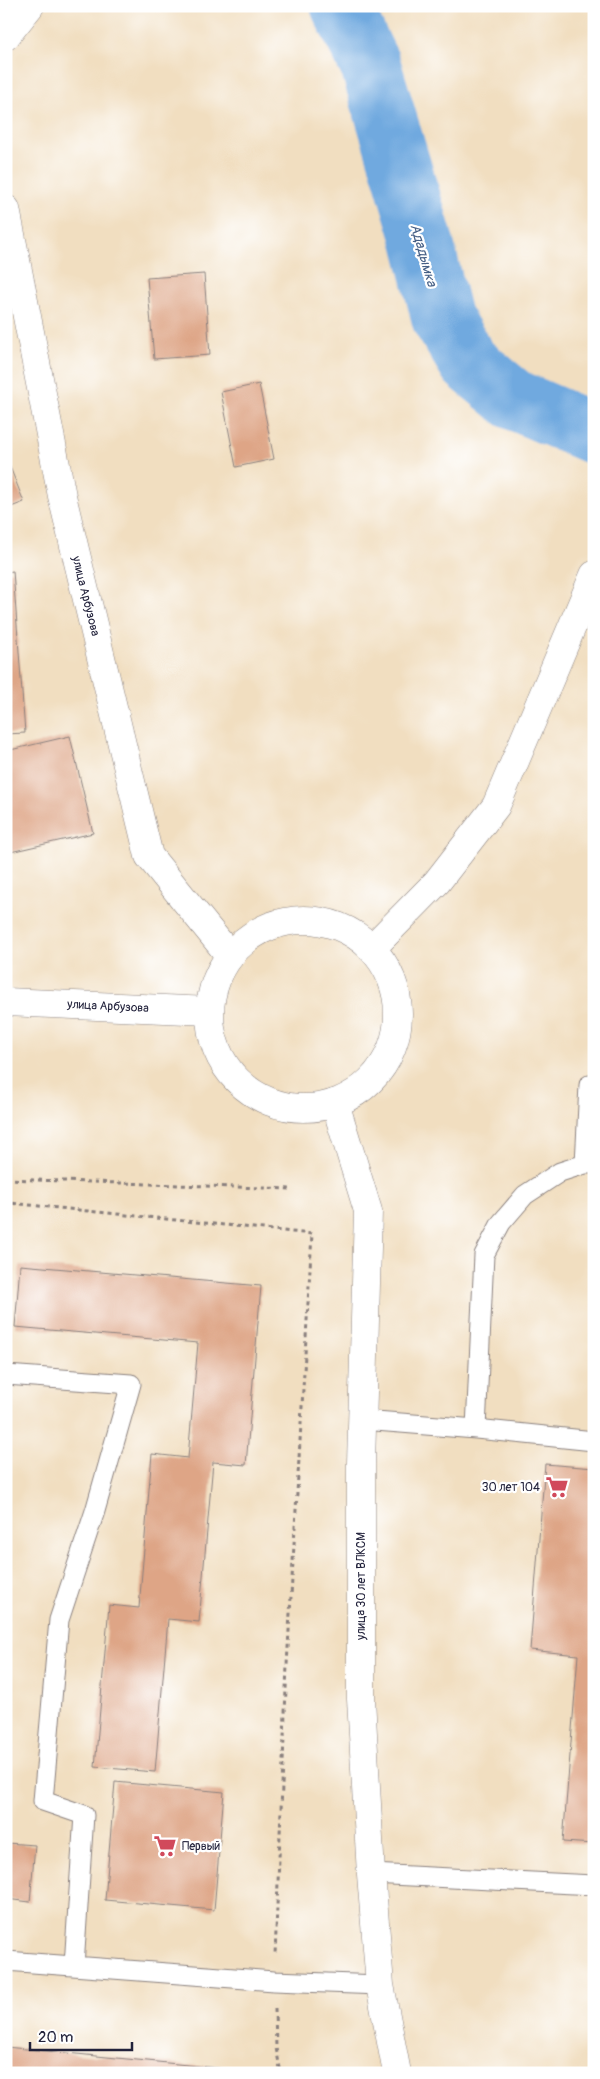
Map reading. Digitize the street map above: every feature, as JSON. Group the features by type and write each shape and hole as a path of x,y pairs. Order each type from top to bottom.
{"street":[{"path":"6,36 30,6"},
{"name":"улица Арбузова","path":"6,209 62,496 149,856 230,956"},
{"path":"372,948 437,882 496,806 594,575"},
{"path":"296,920 318,920 339,926 372,948 380,958 393,983 398,1008 396,1033 388,1057 374,1077 356,1093 335,1103 315,1108 294,1108 268,1101 248,1090 227,1069 215,1044 210,1011 216,978 230,956 250,936 272,925 296,920"},
{"name":"улица Арбузова","path":"6,1002 210,1011"},
{"name":"улица 30 лет ВЛКСМ","path":"335,1103 368,1211 361,1464 361,1699 371,1874 380,1985 397,2073"}],"lane":[{"path":"476,1429 484,1255 501,1223 525,1195 560,1172 589,1164 589,1085"},
{"path":"6,1375 131,1384 95,1511 59,1620 43,1801 84,1815 74,1966"},
{"path":"363,1420 594,1441"},
{"path":"371,1874 594,1885"},
{"path":"6,1961 274,1981 380,1985"}],"path":[{"path":"6,1179 292,1189"},
{"path":"6,1200 10,1203 312,1234 287,1665 274,1981 276,2048 281,2073"}],"building":[{"path":"204,274 210,355 154,359 147,278"},
{"path":"259,384 274,459 236,467 221,392"},
{"path":"6,457 24,502 6,509"},
{"path":"13,571 25,733 6,734 6,572"},
{"path":"70,736 93,833 6,853 6,751"},
{"path":"20,1265 261,1286 246,1465 213,1462 199,1622 168,1619 155,1772 95,1767 109,1605 139,1608 152,1454 188,1458 198,1343 15,1327"},
{"path":"545,1464 594,1468 594,1844 563,1842 578,1655 530,1650"},
{"name":"Первый","path":"115,1782 224,1792 214,1910 105,1900"},
{"path":"6,1843 35,1845 30,1902 6,1899"},
{"path":"6,2047 248,2071 248,2073 6,2073"}],"waterway":[{"name":"Ададымка","path":"341,6 371,67 422,238 442,319 469,363 513,399 594,434"}],"place":[{"name":"30 лет 104","path":"557,1487"},
{"name":"Первый","path":"165,1846"}]}
